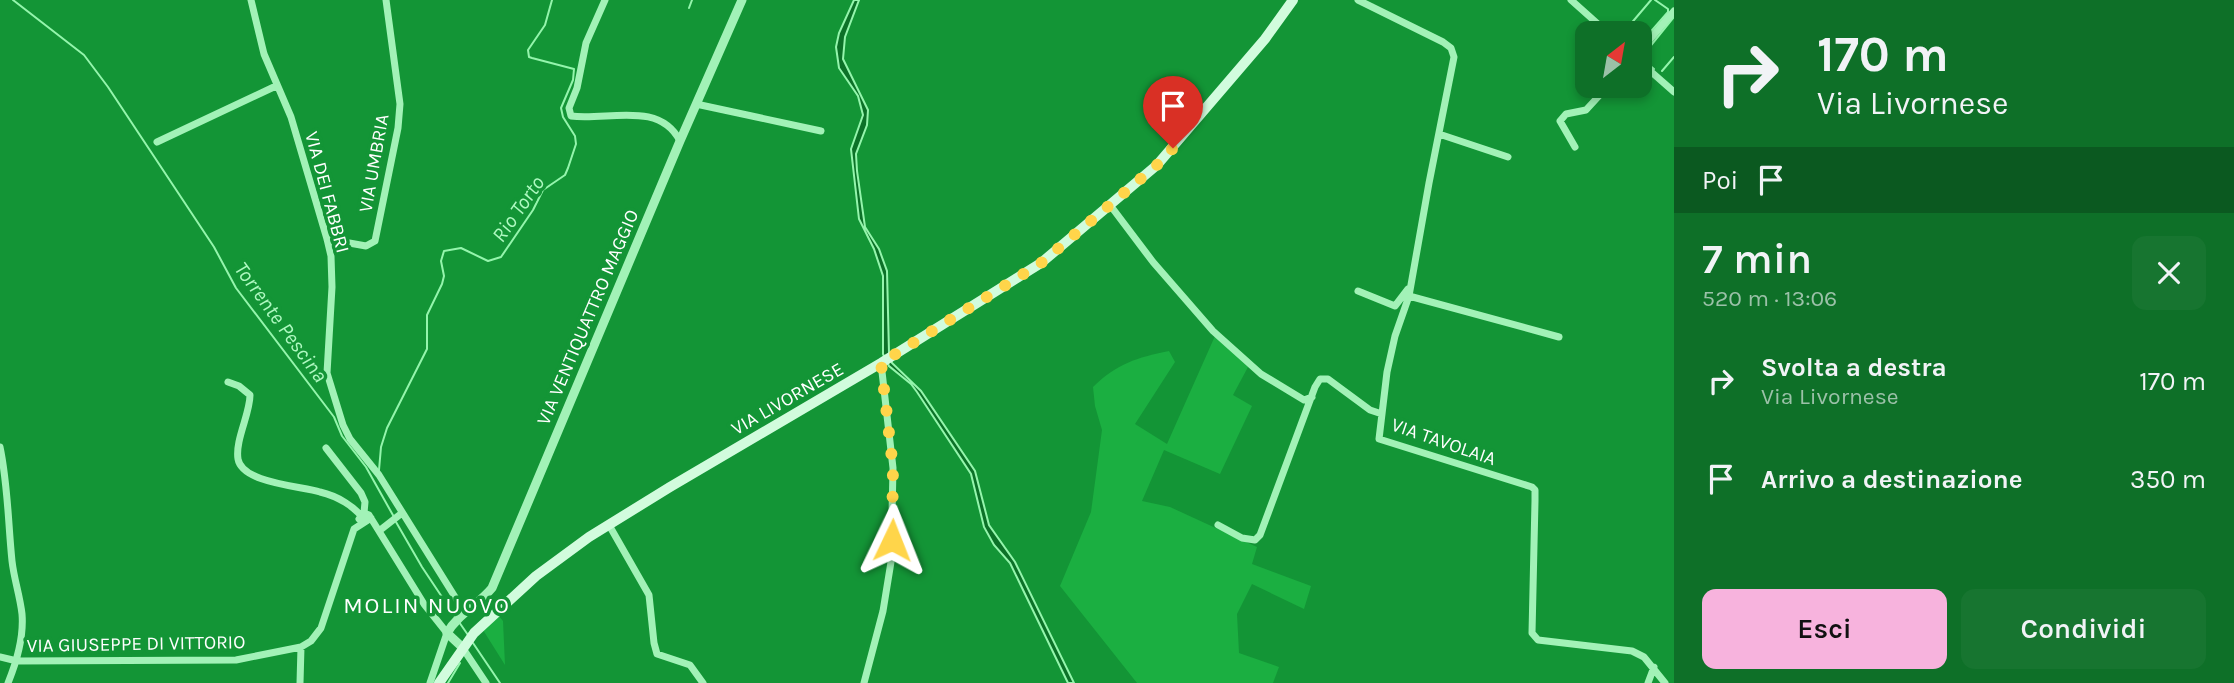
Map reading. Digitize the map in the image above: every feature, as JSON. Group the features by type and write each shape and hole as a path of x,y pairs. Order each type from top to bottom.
{"main road":[{"name":"VIA LIVORNESE","path":"439,683 468,640 536,576 609,525 882,362 1041,263 1157,165 1256,50 1293,0"}],"street":[{"name":"VIA DEI FABBRI","path":"251,0 264,54 291,117 331,256 327,373 332,394 350,439 379,475 460,617"},
{"name":"VIA UMBRIA","path":"327,239 366,246 375,241 398,128 400,104 386,0"},
{"path":"605,0 586,43 577,88 569,108 571,116 646,116 662,122 680,141"},
{"name":"VIA VENTIQUATTRO MAGGIO","path":"446,633 460,617 482,601 492,588 742,0"},
{"name":"VIA TAVOLAIA","path":"1358,0 1451,48 1454,60 1409,296 1395,336 1387,372 1380,439 1532,487 1535,490 1532,633 1538,640 1632,651 1644,657 1665,683"},
{"path":"1571,0 1595,21"},
{"path":"1652,37 1674,11"},
{"path":"1652,73 1674,92"},
{"path":"157,142 276,86"},
{"path":"1575,147 1560,121 1566,114 1587,110 1598,98"},
{"path":"696,104 821,131"},
{"path":"1439,134 1508,157"},
{"path":"1110,205 1153,262 1213,331 1261,374 1304,400 1312,397"},
{"path":"1358,291 1395,306 1403,299 1411,284"},
{"path":"1409,296 1559,337"},
{"path":"864,683 883,611 891,562 893,468 882,362"},
{"path":"1218,525 1242,538 1255,540 1260,535 1317,382 1325,378 1370,410 1382,414"},
{"path":"228,382 239,386 250,395 238,453 242,469 263,480 322,492 337,498 365,517 379,531 435,620 446,633 468,640 486,683"},
{"path":"0,447 6,476 12,562 22,611 17,661 8,683"},
{"path":"300,683 300,647 311,641 321,628 350,539 355,527 365,517 365,502 361,493 326,448"},
{"path":"379,531 401,514"},
{"path":"609,525 649,595 657,654 690,665 703,683"},
{"path":"430,683 446,633"},
{"name":"VIA GIUSEPPE DI VITTORIO","path":"0,657 17,661 236,660 300,647"},
{"path":"1648,683 1654,667"}],"shaded area":[{"path":"854,0 859,0 845,37 843,59 868,110 867,125 856,154 857,171 865,227 879,249 887,271 889,353 892,363 921,391 975,471 989,525 1015,562 1074,683 1068,683 1010,563 994,545 984,527 971,474 917,392 889,366 883,354 883,276 874,249 859,219 851,149 863,115 858,96 839,68 836,47 839,33"},
{"path":"1215,336 1248,367 1233,395 1252,406 1220,474 1164,450 1142,501 1170,507 1257,547 1252,564 1311,586 1304,609 1252,584 1237,614 1239,653 1279,667 1273,683 1137,683 1060,586 1091,512 1102,430 1093,387 1111,372 1128,363 1169,351 1175,362 1135,424 1167,444"},
{"path":"498,615 503,621 505,665 483,630"}],"waterway":[{"name":"Torrente Pescina","path":"13,0 84,55 108,87 214,247 236,288 334,417 342,436 366,467 394,517"},
{"name":"Rio Torto","path":"379,470 381,447 387,428 427,349 427,315 442,284 444,276 441,261 444,251 461,248 488,261 501,257 533,210 543,190 565,175 568,168 576,144 575,136 563,117 561,108 573,80 574,69 529,57 528,50 545,25 552,0"},
{"path":"689,8 692,0"},
{"path":"1633,21 1651,0"},
{"path":"1652,30 1668,12 1668,9 1655,0"},
{"path":"1652,44 1674,17"},
{"path":"1662,71 1674,57"},
{"name":"Torrente Pescina","path":"396,522 456,618"},
{"name":"Torrente Pescina","path":"459,622 468,635"},
{"name":"Torrente Pescina","path":"473,643 500,683"},
{"path":"448,683 460,663"}],"district":[{"name":"MOLIN NUOVO","path":"427,605"}],"route":[{"path":"892,540 893,468 881,363 1041,263 1157,165 1173,148"}]}
